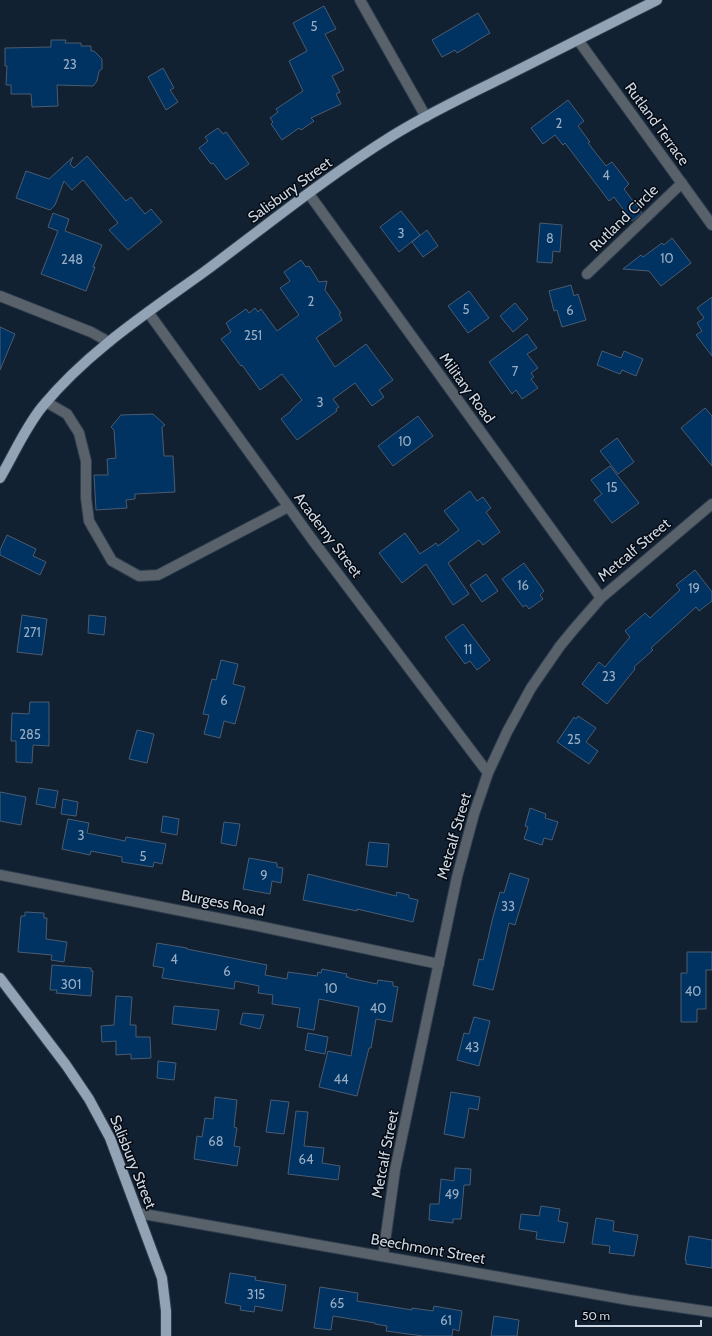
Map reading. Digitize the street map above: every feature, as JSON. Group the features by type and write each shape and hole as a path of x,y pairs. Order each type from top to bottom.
{"main road":[{"name":"Salisbury Street","path":"0,478 26,430 46,402 68,378 109,342 148,312 308,194 393,135 657,0"},
{"name":"Salisbury Street","path":"0,978 66,1065 89,1099 110,1138 162,1278 166,1311 166,1336"}],"street":[{"path":"360,0 426,117"},
{"name":"Rutland Terrace","path":"578,40 712,225"},
{"name":"Rutland Circle","path":"587,274 682,183"},
{"name":"Military Road","path":"308,194 601,598"},
{"path":"0,296 91,332 109,342"},
{"name":"Academy Street","path":"148,312 288,507 488,773"},
{"path":"46,402 67,414 79,434 86,461 86,498 89,521 112,561 139,576 158,575 288,507"},
{"name":"Metcalf Street","path":"383,1256 395,1170 440,964 457,877 474,814 488,773 507,732 538,677 560,646 601,598 712,504"},
{"name":"Burgess Road","path":"0,874 440,964"},
{"name":"Beechmont Street","path":"138,1213 630,1300 712,1312"}],"building":[{"path":"324,6 336,29 325,34 344,70 332,76 340,92 336,94 341,104 311,118 314,121 301,130 299,128 282,140 271,124 273,122 270,118 278,112 276,109 303,91 289,61 307,51 293,23"},
{"path":"478,13 490,33 457,53 455,50 442,57 432,40"},
{"path":"51,40 66,40 65,43 81,43 81,46 91,46 91,51 94,51 102,59 102,69 99,71 97,81 93,86 57,85 58,106 32,107 31,94 11,94 11,85 6,85 7,66 5,66 5,48 51,47"},
{"path":"163,68 174,88 170,90 178,102 166,110 148,77"},
{"path":"568,100 584,121 578,126 590,142 588,143 606,166 612,162 629,184 624,189 642,213 632,221 614,197 609,201 565,143 563,145 555,135 543,144 531,128"},
{"path":"218,128 223,134 226,132 249,164 226,180 199,148 208,141 205,137"},
{"path":"87,156 126,201 131,197 145,214 151,209 162,222 128,250 109,230 118,223 83,180 72,190 64,181 55,205 50,210 16,198 26,171 49,179 73,157 70,164 74,168"},
{"path":"401,211 420,235 399,252 380,227"},
{"path":"53,213 69,219 65,231 102,245 93,267 95,267 86,291 41,274 58,231 48,227"},
{"path":"540,223 562,225 560,252 553,251 552,263 537,262"},
{"path":"427,230 438,246 423,257 412,242"},
{"path":"672,238 691,263 661,286 649,271 623,269 641,255 643,257 662,243 664,245"},
{"path":"301,260 306,267 309,266 319,282 327,281 325,290 341,313 339,314 342,320 316,338 335,367 366,344 393,380 379,390 384,397 372,406 355,383 333,399 339,407 336,409 337,411 297,440 281,419 302,400 282,374 260,390 221,339 231,332 226,323 246,309 249,313 255,308 258,312 261,309 277,331 299,315 280,288 290,281 284,272"},
{"path":"571,285 574,296 578,294 586,320 562,327 557,310 554,311 549,291"},
{"path":"469,291 489,318 468,333 448,306"},
{"path":"712,297 712,356 696,335 702,331 697,323 704,318 697,308"},
{"path":"515,303 528,319 513,332 500,316"},
{"path":"0,327 15,334 0,370"},
{"path":"527,334 537,348 527,354 538,368 531,373 534,377 531,379 538,388 522,399 516,390 512,394 489,362"},
{"path":"602,351 621,358 624,351 643,359 636,376 622,370 620,374 597,365"},
{"path":"705,408 712,416 712,466 681,428"},
{"path":"153,414 165,425 162,427 164,456 173,456 175,492 135,494 135,499 126,500 127,508 96,510 94,475 108,475 107,459 116,458 114,430 111,427 121,415"},
{"path":"418,416 433,436 393,466 378,446"},
{"path":"617,438 634,462 618,474 600,451"},
{"path":"610,466 639,503 612,523 594,500 602,494 591,480"},
{"path":"470,491 477,501 483,497 491,508 486,512 500,532 483,545 479,540 448,563 469,594 453,605 426,564 402,583 379,553 405,533 420,554 436,543 438,546 459,530 444,511"},
{"path":"7,535 36,549 33,556 46,562 40,575 0,555 0,550"},
{"path":"524,563 544,591 540,595 543,599 529,609 526,605 523,607 502,579"},
{"path":"695,570 712,592 712,601 699,611 696,607 651,648 653,650 634,667 635,669 607,704 582,684 599,662 605,667 630,637 625,631 645,613 650,618 680,590 676,585"},
{"path":"486,574 498,591 482,602 470,585"},
{"path":"22,615 47,619 42,655 17,652"},
{"path":"89,615 106,617 104,635 88,633"},
{"path":"463,624 490,660 477,670 470,661 465,664 445,637"},
{"path":"221,660 238,664 233,684 245,687 235,724 224,721 220,738 204,734 209,715 203,714 212,679 216,680"},
{"path":"30,702 49,702 49,746 33,745 32,763 16,762 16,741 11,741 12,713 29,714"},
{"path":"578,716 596,728 586,742 598,751 589,764 557,742 574,717 576,719"},
{"path":"137,730 154,734 147,763 129,759"},
{"path":"39,788 58,791 55,808 36,804"},
{"path":"0,792 26,797 21,825 0,821"},
{"path":"63,799 78,802 76,816 61,814"},
{"path":"530,808 546,814 545,818 558,822 552,840 544,838 542,845 524,839 528,827 525,826"},
{"path":"163,816 179,819 177,835 161,832"},
{"path":"68,819 89,823 87,833 125,841 126,837 166,844 162,864 154,862 153,867 122,862 122,857 91,851 90,855 62,849"},
{"path":"224,822 240,824 236,846 221,843"},
{"path":"369,842 389,844 387,867 366,865"},
{"path":"249,858 277,863 277,867 283,868 281,883 272,881 270,894 243,889"},
{"path":"510,873 529,879 515,925 509,923 493,990 473,985 479,959 483,960 500,892 504,893"},
{"path":"308,874 396,896 397,892 409,895 409,898 418,900 413,922 357,909 357,911 303,900"},
{"path":"25,912 44,913 44,918 47,918 46,939 67,942 64,962 51,960 52,955 18,952 21,916 25,916"},
{"path":"157,943 267,965 265,975 287,979 288,972 317,976 318,972 321,973 322,969 347,974 346,977 349,978 377,984 378,980 393,982 393,986 398,987 392,1022 376,1019 371,1048 369,1048 357,1096 319,1087 328,1051 351,1056 359,1007 319,999 314,1030 297,1027 300,1008 272,1004 273,995 258,993 259,986 235,981 234,989 162,978 164,968 153,966"},
{"path":"687,952 712,952 712,970 706,970 706,1009 697,1009 697,1022 681,1022 681,973 687,973"},
{"path":"52,965 91,968 91,971 93,971 91,996 56,993 57,990 50,990"},
{"path":"116,996 132,997 130,1025 136,1025 136,1037 150,1037 151,1058 131,1059 131,1054 116,1055 116,1041 102,1042 101,1026 114,1025"},
{"path":"174,1006 219,1010 216,1030 172,1024"},
{"path":"243,1013 264,1015 260,1029 240,1024"},
{"path":"474,1017 490,1021 479,1066 457,1060 464,1033 469,1034"},
{"path":"308,1033 328,1037 325,1054 305,1050"},
{"path":"158,1061 176,1063 174,1080 157,1078"},
{"path":"451,1092 480,1097 478,1110 469,1108 464,1138 444,1134"},
{"path":"215,1097 237,1100 234,1127 237,1128 234,1146 240,1147 237,1166 194,1159 197,1136 202,1137 205,1118 213,1119"},
{"path":"271,1100 289,1102 284,1134 266,1132"},
{"path":"296,1111 308,1112 304,1146 324,1148 322,1163 340,1166 338,1180 288,1174"},
{"path":"455,1168 471,1169 470,1185 464,1185 461,1219 453,1219 453,1223 429,1220 430,1204 439,1204 441,1179 454,1181"},
{"path":"541,1206 560,1209 558,1221 568,1223 564,1243 536,1239 537,1232 519,1229 521,1214 539,1216"},
{"path":"596,1218 614,1221 613,1231 638,1235 634,1256 609,1253 610,1246 592,1244"},
{"path":"689,1236 712,1240 712,1268 686,1264 685,1260"},
{"path":"230,1273 256,1277 255,1280 286,1285 282,1311 255,1306 254,1312 240,1310 241,1306 225,1303"},
{"path":"320,1287 358,1293 357,1301 412,1310 412,1308 433,1311 434,1306 462,1311 459,1331 453,1329 452,1336 423,1336 386,1331 387,1326 333,1316 331,1330 314,1328"},
{"path":"494,1316 519,1320 517,1336 491,1336"}]}
